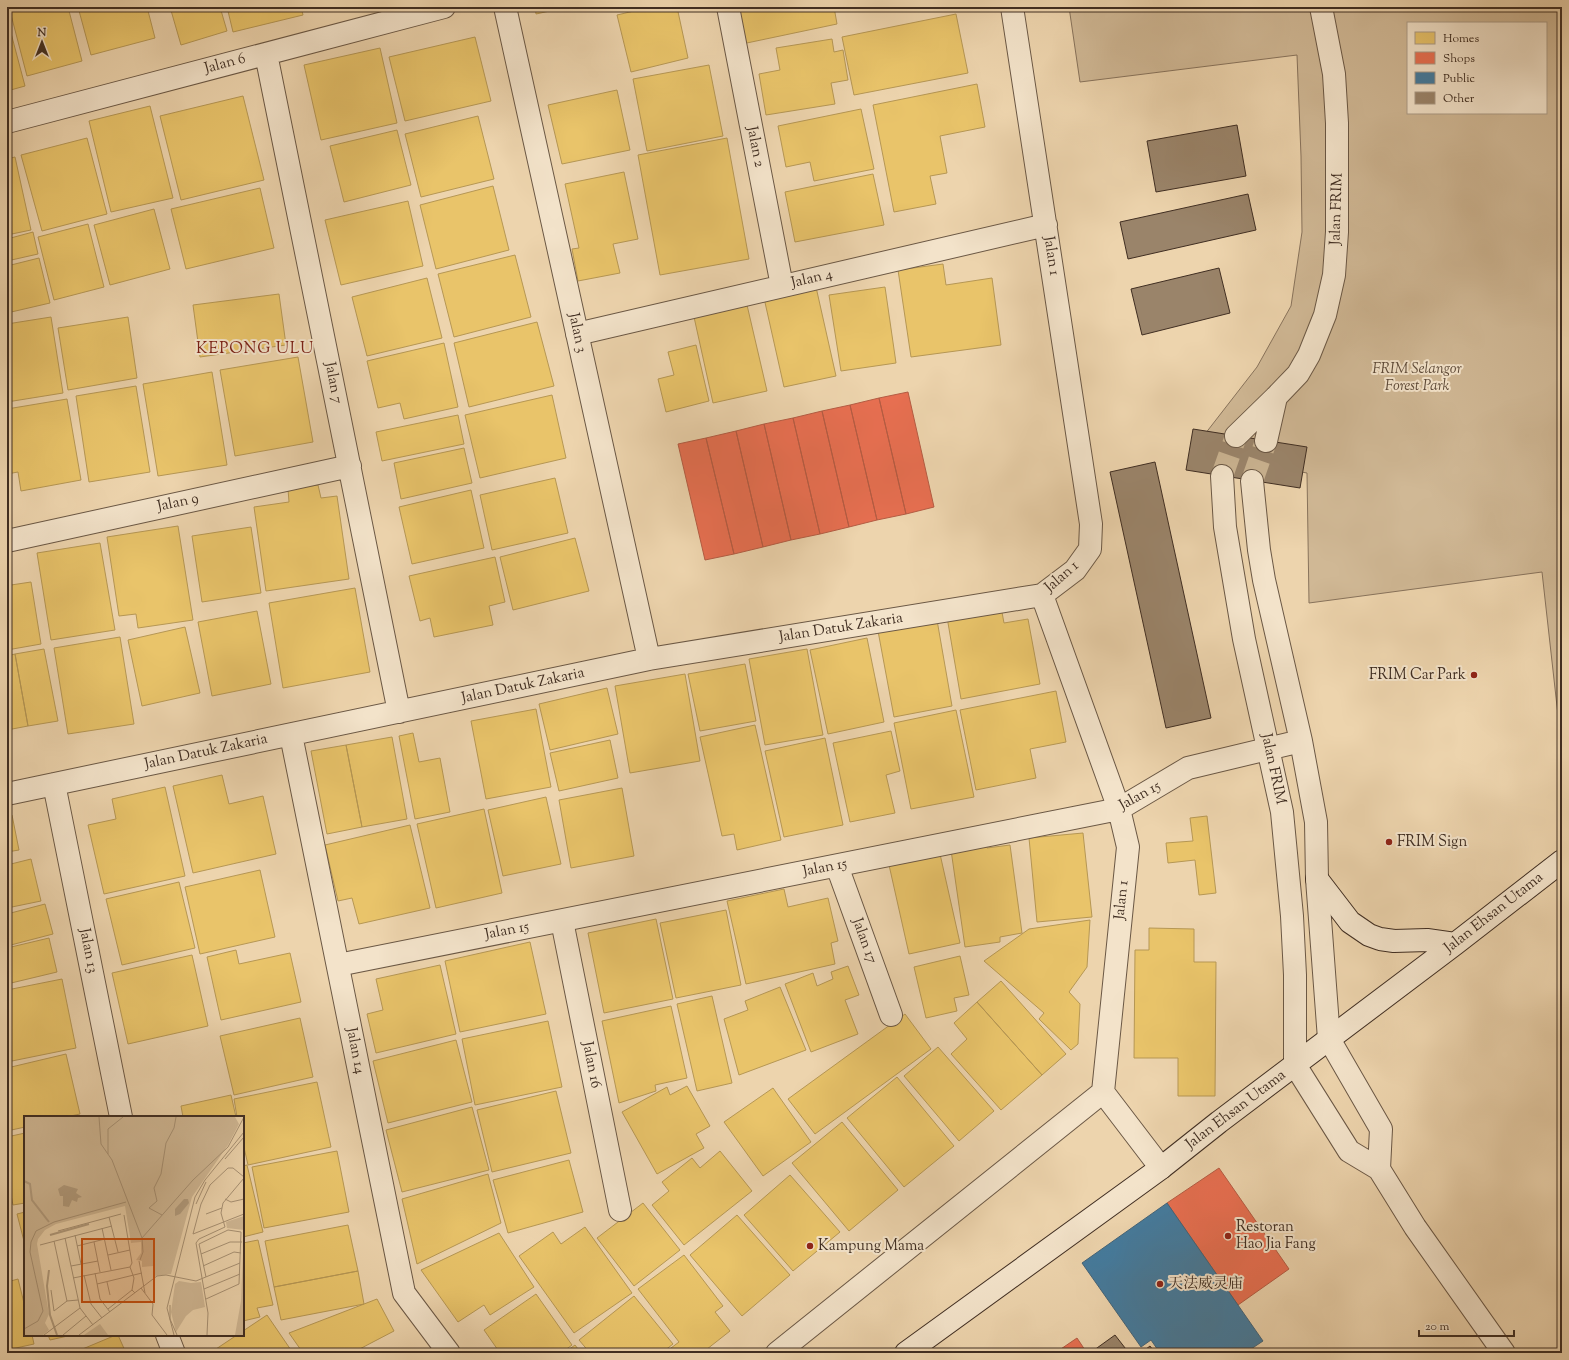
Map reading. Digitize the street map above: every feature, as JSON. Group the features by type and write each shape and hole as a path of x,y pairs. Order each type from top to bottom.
{"street":[{"name":"Jalan 6","path":"7,122 444,7"},
{"name":"Jalan 3","path":"505,7 649,659"},
{"name":"Jalan 2","path":"728,7 782,286"},
{"name":"Jalan 1","path":"1012,7 1091,524 1090,549 1075,570 1042,595 1120,809 1128,847 1102,1092"},
{"name":"Jalan FRIM","path":"1236,436 1276,398 1298,374 1309,355 1325,315 1334,275 1337,232 1337,123 1334,74 1321,7"},
{"name":"Jalan 7","path":"266,54 400,712"},
{"name":"Jalan 4","path":"577,334 1046,225"},
{"name":"Jalan FRIM","path":"1266,441 1276,398"},
{"name":"Jalan 9","path":"7,541 350,466"},
{"name":"Jalan FRIM","path":"1222,476 1225,527 1234,586 1244,639 1282,812 1296,975 1295,1065"},
{"name":"Jalan FRIM","path":"1252,481 1259,550 1264,580 1301,741 1316,822 1317,879 1329,1039"},
{"name":"Jalan Datuk Zakaria","path":"7,794 649,659 1042,595"},
{"name":"Jalan 14","path":"291,734 404,1293 449,1353"},
{"name":"Jalan 15","path":"338,965 1120,809 1188,768 1301,741"},
{"name":"Jalan 13","path":"54,784 121,1116"},
{"name":"Jalan Ehsan Utama","path":"906,1353 1161,1168 1219,1122 1455,944 1562,861"},
{"name":"Jalan 17","path":"837,866 892,1015"},
{"path":"1317,879 1350,922 1369,936 1394,941 1427,940 1455,944"},
{"name":"Jalan 16","path":"562,921 620,1210"},
{"path":"1329,1039 1381,1129 1379,1169"},
{"path":"1295,1065 1348,1151 1379,1169 1415,1227 1504,1353"},
{"path":"777,1353 1102,1092 1161,1168"},
{"path":"168,1336 174,1353"}],"green space":[{"name":"FRIM Selangor Forest Park","path":"1069,7 1562,7 1562,751 1542,572 1309,603 1307,473 1191,452 1257,367 1291,306 1302,232 1297,55 1080,82"}],"building: Homes":[{"path":"9,7 68,7 82,61 27,76"},
{"path":"78,7 147,7 155,38 91,55"},
{"path":"170,7 220,7 227,31 181,45"},
{"path":"227,7 301,7 303,15 233,32"},
{"path":"535,7 568,7 536,14"},
{"path":"651,7 677,7 688,58 631,72 617,15"},
{"path":"734,7 834,7 837,24 742,44"},
{"path":"956,14 968,73 854,95 842,37"},
{"path":"7,18 25,86 7,91"},
{"path":"475,37 491,101 405,121 389,57"},
{"path":"832,39 834,52 843,50 848,80 831,83 835,104 766,115 759,74 780,70 776,48"},
{"path":"380,48 397,123 321,140 304,65"},
{"path":"709,65 723,136 647,151 633,79"},
{"path":"977,84 985,127 940,136 947,173 930,176 936,204 894,212 873,105"},
{"path":"617,90 630,150 562,164 548,105"},
{"path":"243,96 264,180 181,200 160,116"},
{"path":"150,106 173,198 111,212 89,121"},
{"path":"861,109 874,169 814,181 810,162 786,167 778,126"},
{"path":"478,116 494,179 421,197 405,134"},
{"path":"397,130 411,185 344,202 330,146"},
{"path":"87,138 107,214 42,231 21,155"},
{"path":"727,138 749,259 660,275 638,155"},
{"path":"15,157 31,230 7,235 7,159"},
{"path":"624,172 638,239 613,244 620,273 578,281 572,249 579,248 565,184"},
{"path":"873,174 884,225 795,242 785,192"},
{"path":"493,186 509,250 436,269 420,205"},
{"path":"260,188 274,248 186,269 171,209"},
{"path":"408,201 423,266 341,285 325,220"},
{"path":"154,209 170,269 110,285 94,225"},
{"path":"88,224 104,287 54,300 38,237"},
{"path":"33,232 38,254 7,261 7,239"},
{"path":"515,255 531,317 454,337 438,274"},
{"path":"39,258 50,303 7,313 7,266"},
{"path":"943,264 946,285 992,278 1001,345 911,357 898,270"},
{"path":"427,278 442,338 367,356 352,297"},
{"path":"816,287 836,376 784,387 764,298"},
{"path":"885,287 896,363 841,371 829,295"},
{"path":"279,294 286,345 200,357 193,305"},
{"path":"747,305 767,391 713,403 694,317"},
{"path":"51,317 63,393 7,402 7,324"},
{"path":"128,317 137,378 68,390 58,328"},
{"path":"537,322 554,386 469,407 454,343"},
{"path":"444,343 458,407 404,419 400,403 378,408 367,361"},
{"path":"696,345 709,401 666,412 658,379 674,375 668,352"},
{"path":"298,357 313,442 235,456 220,370"},
{"path":"212,372 227,465 158,476 143,384"},
{"path":"136,386 150,472 89,482 76,396"},
{"path":"552,395 566,458 480,478 465,415"},
{"path":"67,399 81,480 21,491 18,472 7,474 7,409"},
{"path":"458,415 464,444 382,461 376,432"},
{"path":"464,448 472,483 401,499 394,463"},
{"path":"555,478 568,533 492,550 480,495"},
{"path":"318,485 321,498 337,496 349,579 266,591 254,507 289,502 288,489"},
{"path":"471,490 484,548 412,564 399,507"},
{"path":"178,526 193,620 138,628 136,614 119,616 107,537"},
{"path":"251,527 261,593 202,602 192,536"},
{"path":"575,538 589,591 513,610 500,557"},
{"path":"100,543 115,630 51,640 37,553"},
{"path":"495,557 505,602 489,606 493,625 434,637 430,618 420,621 409,576"},
{"path":"10,577 11,585 31,582 41,644 7,650 7,578"},
{"path":"355,588 370,672 283,688 269,603"},
{"path":"1001,607 1004,623 1028,619 1040,684 961,699 947,617"},
{"path":"257,611 271,684 212,696 198,622"},
{"path":"937,620 952,706 894,717 878,631"},
{"path":"185,627 200,693 142,706 128,640"},
{"path":"120,637 134,724 68,734 54,648"},
{"path":"867,638 884,722 828,734 810,650"},
{"path":"44,649 58,721 28,726 15,654"},
{"path":"807,649 823,735 765,745 749,659"},
{"path":"15,654 28,726 7,730 7,656"},
{"path":"745,664 756,721 700,731 688,674"},
{"path":"685,674 700,761 630,773 615,686"},
{"path":"607,688 618,734 550,750 539,704"},
{"path":"1056,691 1066,742 1030,749 1036,778 976,790 960,710"},
{"path":"536,709 551,787 486,799 471,721"},
{"path":"956,710 974,797 911,809 894,723"},
{"path":"755,725 781,840 737,850 734,834 722,836 700,737"},
{"path":"891,731 900,771 886,775 895,813 850,822 833,743"},
{"path":"413,733 419,762 440,758 450,812 415,819 399,736"},
{"path":"392,737 407,819 362,827 346,745"},
{"path":"825,738 843,825 784,837 765,751"},
{"path":"610,740 618,778 559,791 550,753"},
{"path":"346,745 362,827 327,834 311,751"},
{"path":"222,775 229,804 263,796 276,854 193,873 173,786"},
{"path":"165,787 185,876 104,894 88,825 116,819 112,799"},
{"path":"622,788 634,856 571,868 559,800"},
{"path":"546,797 561,864 503,876 488,810"},
{"path":"484,809 502,893 436,908 417,824"},
{"path":"12,815 19,850 7,852 7,816"},
{"path":"1207,816 1216,893 1199,895 1195,860 1168,863 1166,843 1193,841 1190,818"},
{"path":"410,825 430,908 359,924 352,898 338,901 325,845"},
{"path":"1083,833 1092,917 1037,922 1029,838"},
{"path":"986,845 987,848 1010,845 1022,933 1000,937 1000,942 965,947 951,850"},
{"path":"940,854 960,943 909,954 889,865"},
{"path":"31,859 41,901 7,908 7,865"},
{"path":"260,870 275,937 200,954 185,887"},
{"path":"179,882 195,948 122,965 106,899"},
{"path":"784,889 788,907 828,898 838,941 831,943 835,964 746,984 727,901"},
{"path":"45,904 53,934 7,946 7,914"},
{"path":"726,910 741,985 676,998 660,923"},
{"path":"656,919 673,999 604,1013 588,933"},
{"path":"1090,920 1087,967 1069,992 1080,1004 1078,1044 1071,1050 1039,1019 1044,1013 984,961 1029,929"},
{"path":"1149,928 1194,929 1194,962 1216,962 1215,1096 1178,1096 1178,1058 1134,1058 1135,950 1149,950"},
{"path":"49,938 57,972 7,984 7,948"},
{"path":"530,942 546,1014 460,1032 445,961"},
{"path":"236,950 239,964 290,953 301,1002 221,1020 207,957"},
{"path":"192,955 208,1026 128,1044 112,973"},
{"path":"960,956 969,995 954,998 957,1011 926,1018 914,967"},
{"path":"440,965 456,1034 376,1053 367,1014 383,1010 376,979"},
{"path":"848,966 859,995 845,1000 858,1034 811,1052 785,984 813,973 817,986 833,979 831,972"},
{"path":"62,979 76,1048 7,1062 7,990"},
{"path":"1001,981 1066,1054 1042,1075 977,1002"},
{"path":"780,987 806,1050 739,1075 724,1019 748,1010 745,1001"},
{"path":"712,996 732,1083 697,1091 677,1004"},
{"path":"977,1002 1042,1075 1001,1110 951,1054 967,1039 954,1023"},
{"path":"671,1006 687,1078 655,1085 656,1091 619,1103 602,1021"},
{"path":"905,1014 931,1049 815,1134 788,1099"},
{"path":"300,1018 313,1077 234,1095 220,1036"},
{"path":"548,1021 562,1087 475,1105 462,1039"},
{"path":"456,1040 472,1102 388,1123 373,1061"},
{"path":"938,1047 994,1111 959,1141 904,1076"},
{"path":"66,1054 80,1114 71,1116 24,1116 24,1127 7,1131 7,1068"},
{"path":"897,1077 954,1146 904,1187 847,1118"},
{"path":"317,1082 331,1147 248,1165 244,1147 244,1116 237,1116 234,1099"},
{"path":"687,1086 710,1126 696,1134 704,1148 657,1174 622,1112 667,1087 670,1095"},
{"path":"773,1088 811,1142 763,1176 724,1122"},
{"path":"556,1091 571,1153 492,1172 477,1110"},
{"path":"231,1095 236,1116 183,1116 181,1106"},
{"path":"472,1107 489,1170 402,1192 386,1130"},
{"path":"842,1122 898,1190 849,1231 792,1163"},
{"path":"24,1133 24,1203 13,1205 7,1175 7,1137"},
{"path":"337,1151 349,1212 264,1228 252,1167"},
{"path":"720,1151 752,1191 684,1245 652,1205 669,1191 662,1182 692,1158 700,1168"},
{"path":"569,1160 583,1212 508,1233 493,1180"},
{"path":"247,1165 263,1232 244,1237 244,1166"},
{"path":"488,1174 501,1223 417,1264 402,1199"},
{"path":"790,1175 840,1232 793,1271 744,1215"},
{"path":"643,1203 680,1250 634,1286 597,1238"},
{"path":"24,1212 24,1241 17,1214"},
{"path":"737,1215 790,1275 742,1316 690,1255"},
{"path":"348,1225 358,1271 274,1287 265,1241"},
{"path":"585,1227 632,1293 574,1333 519,1256 553,1232 561,1244"},
{"path":"499,1233 534,1287 490,1315 484,1305 458,1322 421,1270"},
{"path":"258,1240 273,1305 257,1308 260,1317 244,1321 244,1243"},
{"path":"684,1255 723,1306 715,1312 730,1331 702,1353 675,1353 671,1348 679,1342 638,1289"},
{"path":"358,1271 364,1304 281,1320 274,1287"},
{"path":"18,1279 24,1303 24,1336 32,1336 34,1344 7,1350 7,1282"},
{"path":"536,1294 572,1345 561,1353 500,1353 484,1330"},
{"path":"634,1296 673,1344 664,1351 665,1353 590,1353 579,1340"},
{"path":"377,1299 394,1331 352,1353 303,1353 289,1333"},
{"path":"267,1315 293,1353 210,1353 236,1336 244,1336 244,1330"},
{"path":"48,1336 68,1336 50,1340"},
{"path":"114,1336 118,1336 126,1353 73,1353"},
{"path":"575,1345 581,1353 564,1353"}],"building: Shops":[{"path":"908,392 934,507 906,514 879,398"},
{"path":"879,398 906,514 877,520 850,405"},
{"path":"850,405 877,520 849,527 822,411"},
{"path":"822,411 849,527 820,534 793,418"},
{"path":"793,418 820,534 791,540 764,424"},
{"path":"764,424 791,540 763,547 736,431"},
{"path":"736,431 763,547 734,554 706,438"},
{"path":"706,438 734,554 705,560 678,444"},
{"name":"Restoran Hao Jia Fang","path":"1219,1168 1289,1269 1238,1305 1167,1203"},
{"path":"1077,1338 1087,1353 1055,1353"}],"building: Public":[{"name":"天法威灵庙","path":"1167,1203 1263,1341 1245,1353 1160,1353 1151,1340 1141,1347 1082,1263"}],"building: Other":[{"path":"1237,125 1246,176 1156,192 1147,141"},
{"path":"1248,194 1256,230 1128,259 1120,222"},
{"path":"1219,268 1230,313 1142,335 1131,289"},
{"path":"1193,429 1307,447 1300,488 1186,470"},
{"path":"1155,462 1211,718 1166,728 1110,472"},
{"path":"1115,1335 1129,1353 1090,1353"},
{"path":"1150,1346 1155,1353 1141,1353"}],"tunnel":[{"path":"1222,476 1236,436"},
{"path":"1252,481 1266,441"}],"place":[{"name":"FRIM Car Park","path":"1474,675"},
{"name":"FRIM Sign","path":"1389,842"},
{"name":"Restoran Hao Jia Fang","path":"1228,1236"},
{"name":"Kampung Mama","path":"810,1246"},
{"name":"天法威灵庙","path":"1160,1284"}],"district":[{"name":"KEPONG ULU","path":"255,349"}]}
